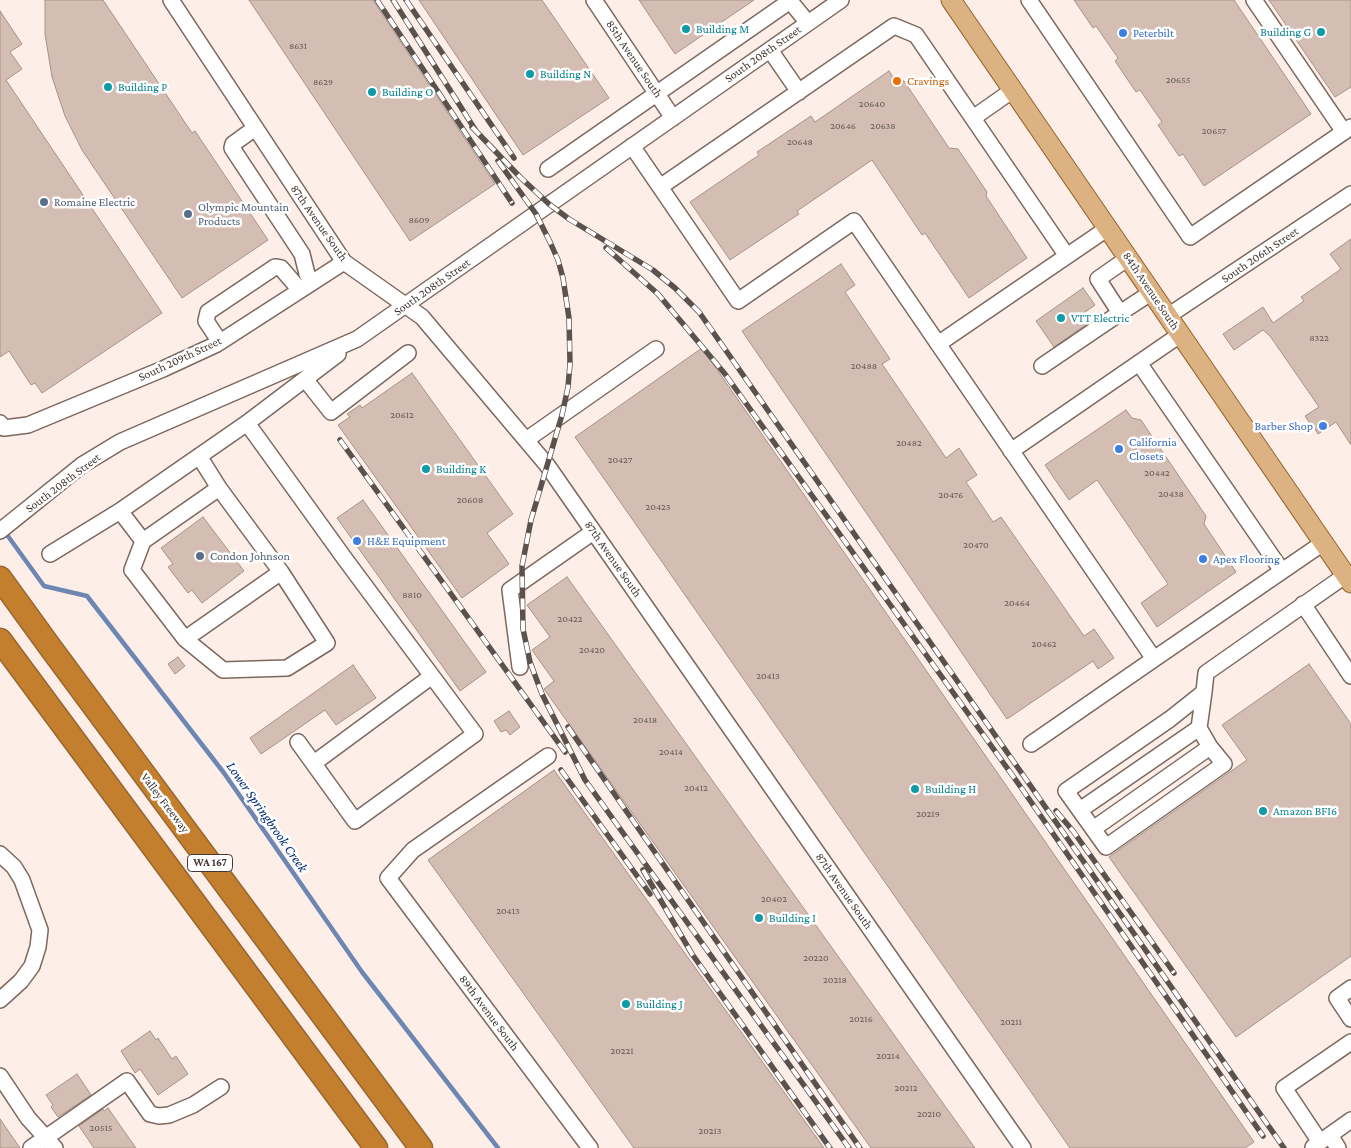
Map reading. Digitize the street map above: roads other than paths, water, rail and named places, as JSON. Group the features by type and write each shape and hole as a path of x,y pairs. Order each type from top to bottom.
{"highway":[{"name":"Valley Freeway","path":"0,578 421,1148"},
{"name":"WA 167","path":"0,640 376,1148"}],"main road":[{"name":"84th Avenue South","path":"951,0 1348,579"}],"street":[{"name":"87th Avenue South","path":"171,0 344,262 422,318 547,465 1023,1148"},
{"name":"85th Avenue South","path":"594,0 673,118"},
{"name":"South 208th Street","path":"0,531 82,465 120,442 357,339 841,0"},
{"path":"1029,0 1190,237 1348,130 1254,0"},
{"path":"548,169 790,1 808,23"},
{"path":"660,187 894,26 916,35 1067,256"},
{"path":"770,50 798,92"},
{"path":"973,118 1013,90"},
{"path":"255,128 233,144 232,148 302,254 307,274 306,286"},
{"path":"632,146 738,301 854,221 1154,659"},
{"name":"South 206th Street","path":"1168,316 1351,194"},
{"path":"938,344 1108,228"},
{"path":"1120,312 1098,279 1128,258"},
{"name":"South 209th Street","path":"2,425 28,425 220,342 344,262"},
{"path":"220,342 206,321 208,312 275,267 281,268 306,286"},
{"path":"1042,366 1152,292"},
{"path":"1011,451 1181,334"},
{"path":"50,554 120,511 247,423 357,339"},
{"path":"526,440 656,349"},
{"path":"305,379 331,412 408,353"},
{"path":"1139,363 1282,571"},
{"path":"247,423 345,560 475,734 356,822 298,742"},
{"path":"199,456 219,488 281,572 327,643 287,668 223,670 185,639 132,570 143,540 219,488"},
{"path":"120,511 143,540"},
{"path":"520,667 510,590 594,532"},
{"path":"1031,744 1323,543"},
{"path":"185,639 281,572"},
{"path":"1204,692 1170,719 1066,791 1106,847 1224,764 1210,748 1200,728 1204,692 1206,673 1303,604 1348,579"},
{"path":"1303,604 1351,676"},
{"path":"314,763 432,676"},
{"path":"1080,810 1200,728"},
{"path":"1093,829 1210,748"},
{"name":"89th Avenue South","path":"548,756 413,850 388,878 590,1148"},
{"path":"0,854 14,867 22,880 40,930 38,947 32,966 22,981 0,1000"},
{"path":"1351,988 1337,998 1351,1019"},
{"path":"1338,1148 1320,1142 1284,1088 1351,1042"},
{"path":"0,1076 28,1118 50,1143"},
{"path":"30,1148 50,1143 127,1081 150,1114 159,1116 181,1111 208,1097 222,1087"},
{"path":"1320,1142 1351,1120"}],"waterway":[{"name":"Lower Springbrook Creek","path":"5,532 44,586 87,596 224,773 362,972 498,1148"}],"railway":[{"path":"377,0 512,203"},
{"path":"393,0 476,131"},
{"path":"406,0 514,158"},
{"path":"472,127 549,204 569,219 653,270 675,288 699,312 1284,1148"},
{"path":"498,161 536,214 550,242 563,278 569,318 570,364 568,387 562,415 531,520 522,566 523,629 530,662 542,694 585,780 849,1148"},
{"path":"606,248 658,294 725,374 1020,786 1263,1136"},
{"path":"340,440 565,752"},
{"path":"568,727 860,1148"},
{"path":"561,770 650,894"},
{"path":"1056,811 1073,831 1174,973"},
{"path":"643,870 692,954 830,1148"}],"place":[{"name":"Building M","path":"686,29"},
{"name":"Building G","path":"1321,32"},
{"name":"Peterbilt","path":"1123,33"},
{"name":"Building N","path":"530,74"},
{"name":"Cravings","path":"897,81"},
{"name":"Building P","path":"108,87"},
{"name":"Building O","path":"372,92"},
{"name":"Romaine Electric","path":"44,202"},
{"name":"Olympic Mountain Products","path":"188,214"},
{"name":"VTT Electric","path":"1061,318"},
{"name":"Barber Shop","path":"1323,426"},
{"name":"California Closets","path":"1119,449"},
{"name":"Building K","path":"426,469"},
{"name":"H&E Equipment","path":"357,541"},
{"name":"Condon Johnson","path":"200,556"},
{"name":"Apex Flooring","path":"1203,559"},
{"name":"Building H","path":"915,789"},
{"name":"Amazon BFI6","path":"1263,811"},
{"name":"Building I","path":"759,918"},
{"name":"Building J","path":"626,1004"}]}
